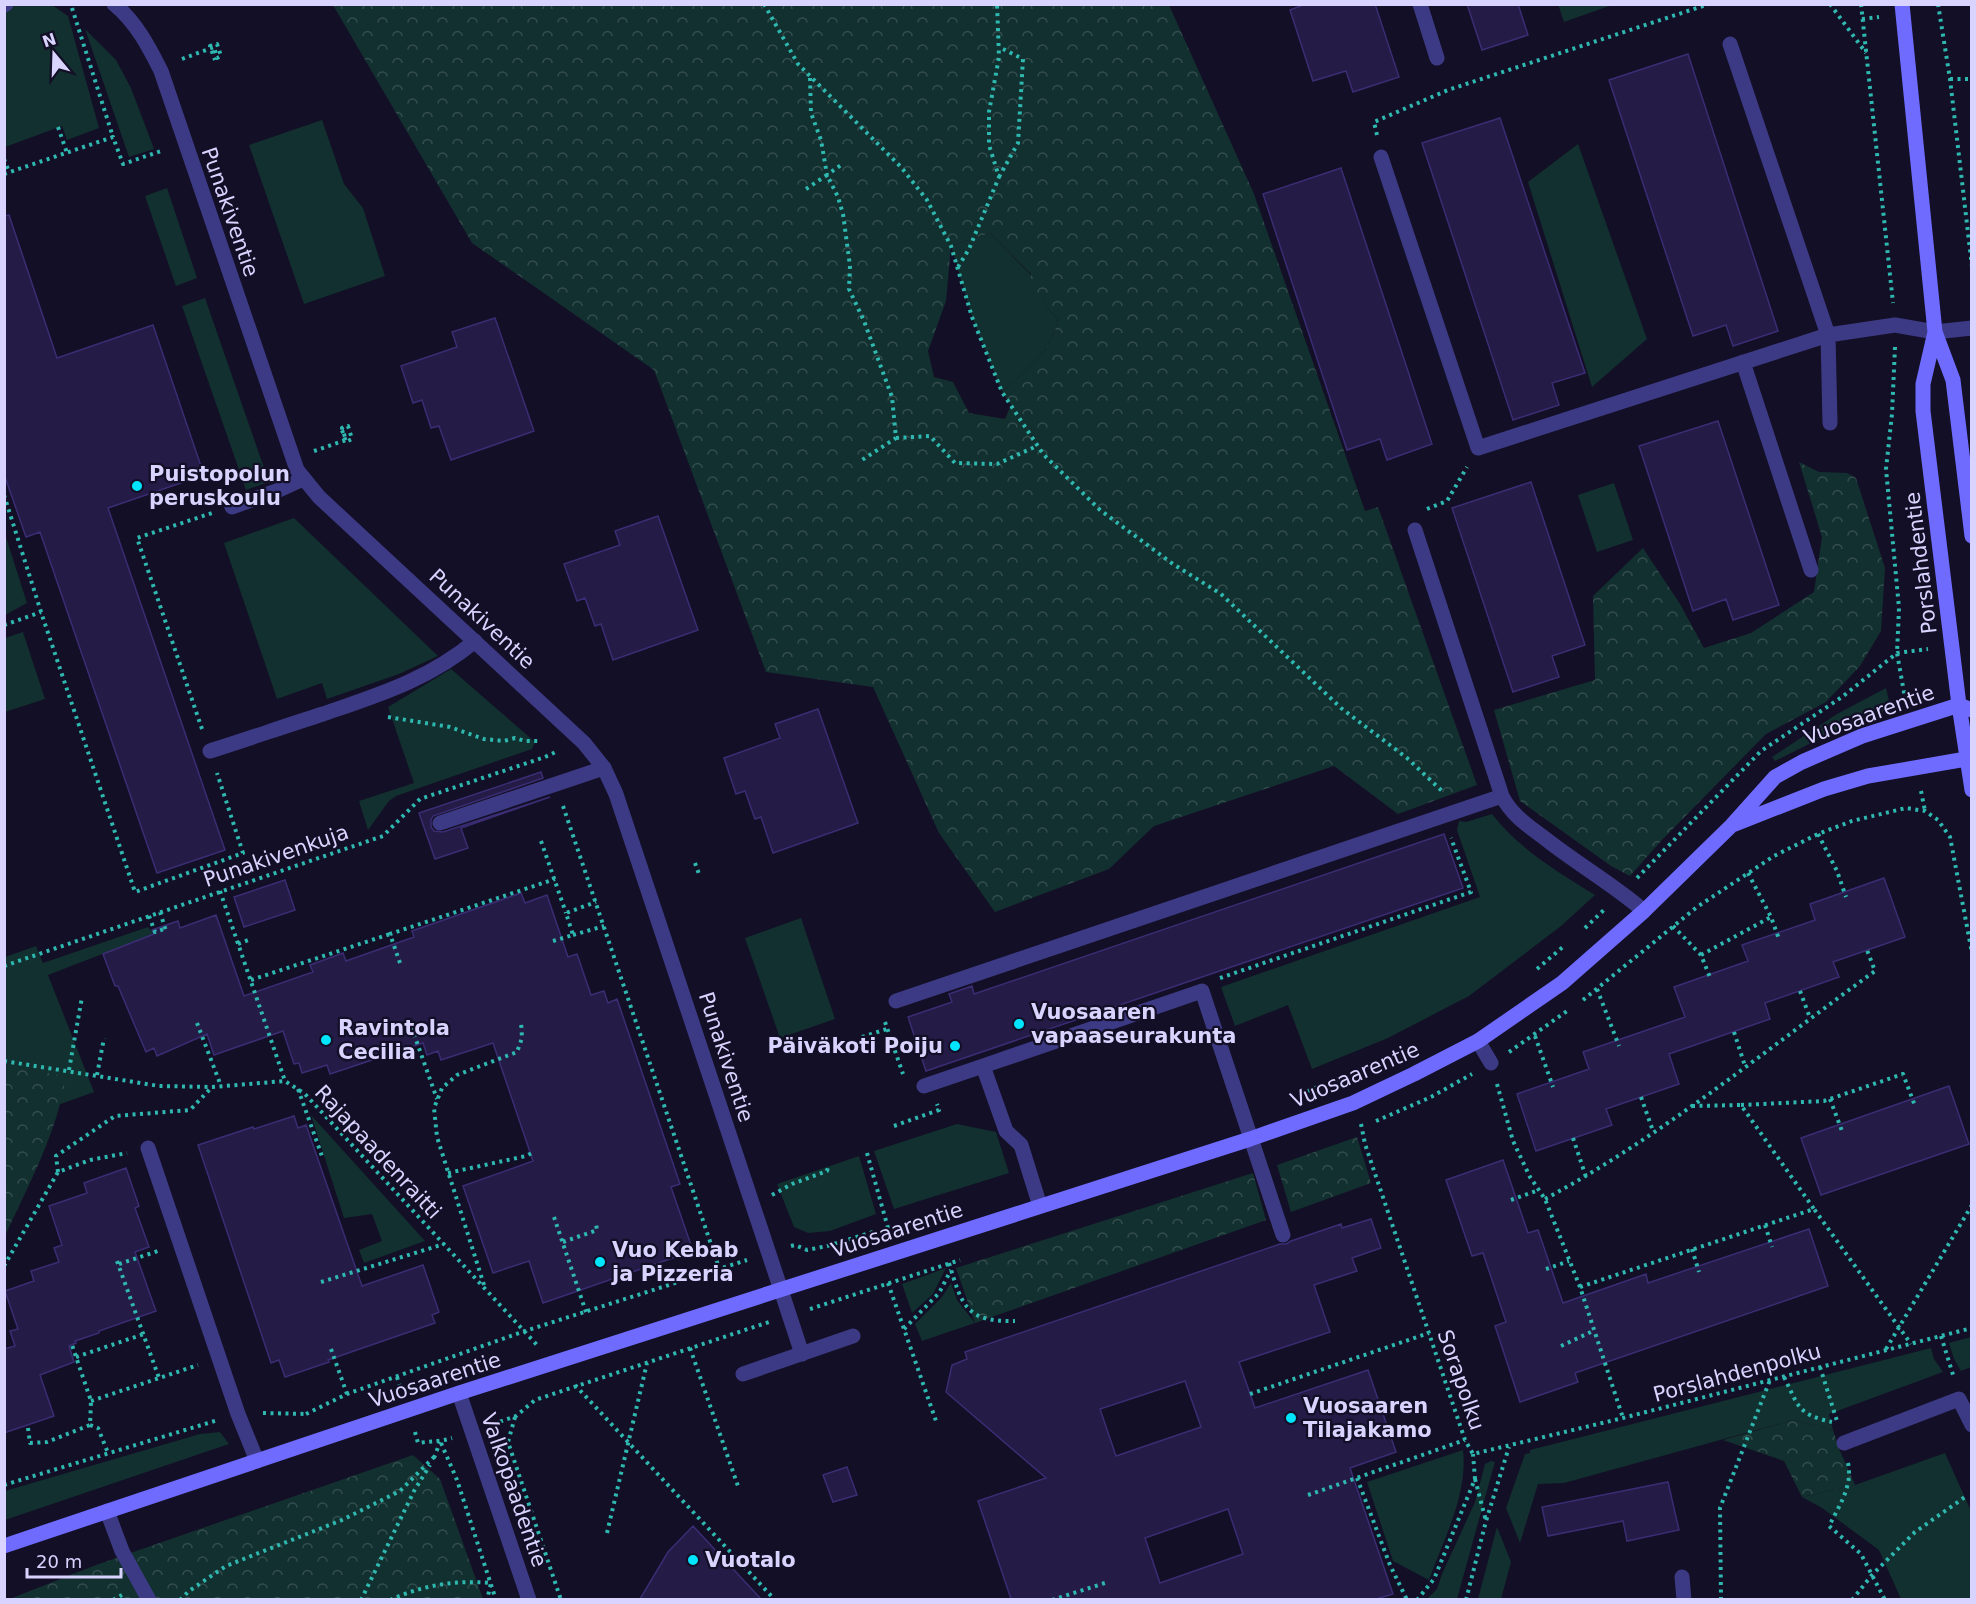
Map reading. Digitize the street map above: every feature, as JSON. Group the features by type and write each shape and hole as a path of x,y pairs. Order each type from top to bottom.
{"street":[{"name":"Punakiventie","path":"114,4 136,26 161,71 291,458 303,479 319,497 584,742 604,768 616,794 802,1354"},
{"path":"1420,4 1437,58"},
{"name":"Porslahdentie","path":"1902,4 1935,332 1953,380 1971,536"},
{"path":"1730,44 1828,335 1830,423"},
{"path":"1381,157 1478,448 1828,335 1895,325 1935,332 1971,328"},
{"name":"Porslahdentie","path":"1935,332 1923,384 1923,411 1965,708 1971,790"},
{"path":"1743,362 1811,570"},
{"path":"232,507 303,479"},
{"path":"1415,530 1502,796 1509,809 1526,825 1644,911"},
{"path":"210,751 364,700 429,673 453,659 475,641"},
{"name":"Vuosaarentie","path":"4,1546 459,1393 1250,1139 1353,1102 1478,1041 1562,982 1644,911 1732,825 1775,777 1802,762 1862,736 1965,708"},
{"name":"Vuosaarentie","path":"1732,825 1824,789 1869,776 1969,755"},
{"path":"440,823 604,768"},
{"path":"896,1001 1502,796"},
{"path":"924,1086 1202,991 1283,1235"},
{"path":"1478,1041 1491,1063"},
{"path":"982,1066 1006,1131 1021,1145 1041,1206"},
{"path":"148,1148 238,1414 257,1461"},
{"path":"743,1374 853,1336"},
{"name":"Valkopaadentie","path":"459,1393 530,1599"},
{"path":"1844,1443 1959,1399 1971,1425"},
{"path":"107,1511 122,1551 149,1599"},
{"path":"1682,1577 1684,1599"}],"path":[{"path":"764,4 798,64 901,167 927,200 951,246 972,317 1002,392 1043,454 1100,510 1173,564 1221,594 1341,708 1407,758 1462,810"},
{"path":"997,4 999,57 989,112 989,146 999,177"},
{"path":"1381,157 1374,122 1391,113 1448,90 1708,4"},
{"path":"1830,4 1866,53"},
{"path":"1861,4 1862,19"},
{"path":"1938,4 1950,79 1971,267"},
{"path":"72,8 123,164 161,151"},
{"path":"180,60 205,51 214,47 217,58 221,56 217,44 210,46 213,53 215,60"},
{"path":"958,268 969,249 999,177 1018,143 1023,59 999,47"},
{"path":"810,77 811,112 821,140 827,175 838,197 843,214 850,266 849,289 864,321 892,397 896,438"},
{"path":"1950,79 1971,79"},
{"path":"58,127 67,153"},
{"path":"4,159 7,173 113,137"},
{"path":"806,189 841,165"},
{"path":"314,451 336,443 346,440 342,428 348,426 352,439 346,441 343,434 340,427"},
{"path":"862,460 896,438 930,435 955,463 997,464 1037,446"},
{"path":"1415,530 1423,521 1420,511 1447,501 1478,448"},
{"path":"4,495 135,892 243,853 137,538 232,507"},
{"path":"4,625 41,612"},
{"path":"1584,929 1761,751 1842,697 1897,652"},
{"path":"382,716 450,727 484,739 504,741 514,738 540,741"},
{"name":"Punakivenkuja","path":"4,966 383,836 420,799 545,757 556,784"},
{"path":"4,1485 238,1414 306,1414 347,1394 525,1331 719,1268 556,784"},
{"path":"1924,811 1938,820 1950,837 1971,952"},
{"path":"1202,991 1200,985 1471,892 1443,816"},
{"path":"1818,834 1837,871 1846,897"},
{"path":"541,841 573,934"},
{"path":"696,863 699,874"},
{"path":"1748,873 1771,917 1779,939"},
{"path":"251,980 555,879"},
{"path":"220,891 285,1081"},
{"path":"566,912 596,902"},
{"path":"149,916 155,932 166,929 160,912"},
{"path":"1701,955 1771,917"},
{"path":"553,941 604,926"},
{"path":"1673,926 1701,955 1711,980"},
{"path":"390,934 400,963"},
{"path":"238,944 251,939"},
{"path":"1536,970 1568,943"},
{"path":"1545,1199 1586,1177 1691,1106 1875,971 1867,950"},
{"path":"1597,989 1619,1046"},
{"path":"1800,991 1810,1018"},
{"path":"69,1070 82,997"},
{"path":"896,1001 880,1007 887,1029 909,1091 924,1086"},
{"path":"409,1020 438,1099"},
{"path":"485,1289 437,1137 434,1108 442,1088 457,1075 517,1052 522,1038 521,1021"},
{"path":"197,1023 221,1086"},
{"path":"862,1037 887,1029"},
{"path":"1734,1032 1746,1066"},
{"path":"1534,1036 1553,1087"},
{"path":"97,1075 104,1038"},
{"name":"Rajapaadenraitti","path":"4,1061 159,1086 212,1087 285,1081 305,1094 541,1348"},
{"path":"1491,1063 1514,1141 1530,1177 1545,1199 1580,1287 1623,1418"},
{"path":"1305,1092 1374,1064"},
{"path":"1691,1106 1824,1101 1903,1074 1915,1106"},
{"path":"4,1266 58,1172 56,1156 115,1116 190,1110 212,1087"},
{"path":"298,1089 323,1159"},
{"path":"1641,1097 1653,1131"},
{"path":"1830,1099 1842,1131"},
{"path":"1741,1105 1911,1344"},
{"path":"894,1126 939,1110"},
{"name":"Sorapolku","path":"1362,1127 1365,1144 1465,1440 1473,1454 1509,1446 1486,1521 1466,1599"},
{"path":"1573,1138 1586,1177"},
{"path":"58,1172 90,1160 148,1148"},
{"path":"448,1173 526,1156 534,1152"},
{"path":"867,1154 888,1228"},
{"path":"752,1202 827,1171 828,1167"},
{"path":"1511,1200 1539,1190"},
{"path":"1886,1350 1971,1205"},
{"path":"1580,1287 1814,1209"},
{"path":"554,1217 586,1311"},
{"path":"563,1242 597,1230 596,1224"},
{"path":"795,1245 807,1250 817,1248 899,1224"},
{"path":"1765,1225 1772,1247"},
{"path":"159,1378 118,1263 181,1244"},
{"path":"321,1282 444,1244"},
{"path":"1692,1249 1699,1272"},
{"path":"1546,1269 1569,1261"},
{"path":"949,1263 961,1297 970,1310 980,1318 1015,1321"},
{"path":"904,1329 939,1293 951,1270"},
{"path":"888,1283 936,1422"},
{"name":"Porslahdenpolku","path":"1509,1446 1971,1328"},
{"path":"1561,1346 1593,1331"},
{"path":"1250,1394 1429,1333"},
{"path":"76,1357 144,1334"},
{"path":"1941,1336 1951,1368"},
{"path":"72,1345 91,1401 90,1425"},
{"path":"690,1348 739,1489"},
{"path":"331,1349 347,1394"},
{"path":"91,1401 220,1358"},
{"path":"608,1533 647,1362"},
{"path":"1820,1367 1844,1443 1851,1475 1845,1494 1829,1526 1861,1554 1886,1599"},
{"path":"1784,1377 1800,1408 1812,1418 1833,1423 1844,1443"},
{"path":"569,1379 776,1599"},
{"path":"1720,1599 1720,1508 1770,1380"},
{"path":"516,1416 508,1442 561,1599"},
{"path":"28,1428 30,1443 47,1442 90,1425 98,1428 108,1453"},
{"path":"1308,1495 1465,1440"},
{"path":"362,1599 414,1491 435,1457 440,1442 457,1480 496,1599"},
{"path":"1473,1454 1475,1479 1486,1521"},
{"path":"180,1599 226,1566 342,1520 400,1491 435,1457"},
{"path":"1357,1478 1390,1566 1407,1599"},
{"path":"1417,1599 1434,1579 1475,1479"},
{"path":"1852,1599 1872,1575 1916,1532 1965,1497"},
{"path":"390,1599 431,1585 464,1581 491,1583"},
{"path":"1052,1599 1108,1582"},
{"path":"487,1599 491,1583"}],"green space":[{"path":"1558,4 1612,4 1612,5 1564,22"},
{"path":"4,5 52,5 68,16 99,128 67,140 62,126 5,147"},
{"path":"333,5 1169,5 1254,194 1365,511 1378,507 1477,785 1398,814 1334,766 1154,826 1109,869 995,912 939,833 873,687 766,672 654,370 472,243","holes":["990,233 1031,274 1029,292 1044,296 1047,308 1058,319 1055,331 1037,360 1002,392 1011,405 1005,419 969,413 953,382 934,377 928,351 946,301 951,246"]},
{"path":"85,29 116,60 131,88 154,149 129,157"},
{"path":"322,120 344,184 363,208 385,276 304,304 249,145"},
{"path":"1578,144 1647,339 1592,387 1528,182"},
{"path":"167,188 197,278 176,286 145,196"},
{"path":"990,233 1031,275 1044,295 1047,308 1058,319 1055,331 1044,351 1002,392 972,317 951,246"},
{"path":"205,298 269,482 246,490 182,306"},
{"path":"1799,462 1819,472 1847,473 1856,478 1885,568 1881,631 1860,666 1826,702 1766,734 1661,841 1630,876 1611,866 1520,801 1494,710 1595,680 1593,596 1643,548 1680,604 1704,648 1751,633 1814,592 1822,537"},
{"path":"1614,483 1633,540 1597,552 1578,495"},
{"path":"294,518 438,656 399,674 327,699 322,683 277,699 224,543"},
{"path":"5,534 27,603 4,615"},
{"path":"23,632 45,699 5,712 5,638"},
{"path":"451,669 535,742 532,749 396,796 389,801 368,830 359,801 414,783 388,707"},
{"path":"1886,688 1891,709 1821,738 1775,761 1772,757 1837,714"},
{"path":"1492,814 1527,849 1595,895 1561,926 1469,996 1388,1038 1312,1069 1288,1005 1235,1026 1221,987 1480,897 1457,830 1459,821 1466,822"},
{"path":"801,918 835,1019 780,1038 745,938"},
{"path":"148,927 154,934 48,975 94,1092 5,1124 5,957 36,946 43,963"},
{"path":"5,1066 66,1076 49,1138 5,1236"},
{"path":"311,1115 425,1241 364,1263 359,1250 382,1241 372,1214 344,1218"},
{"path":"957,1124 996,1132 1009,1173 894,1209 874,1151"},
{"path":"1357,1137 1371,1183 1291,1212 1277,1165"},
{"path":"859,1156 876,1214 830,1231 808,1233 794,1227 777,1184"},
{"path":"1253,1173 1266,1220 975,1323 956,1268"},
{"path":"946,1268 933,1294 912,1313 902,1284"},
{"path":"951,1283 957,1300 975,1323 922,1341 915,1324 942,1297"},
{"path":"1971,1337 1971,1367 1961,1371 1949,1343"},
{"path":"1931,1348 1934,1359 1943,1372 1829,1414 1833,1430 1793,1420 1564,1483 1538,1484 1520,1543 1506,1508 1525,1454 1530,1453 1530,1450"},
{"path":"1793,1420 1833,1430 1855,1485 1802,1497 1784,1461 1723,1440"},
{"path":"220,1432 229,1444 5,1520 5,1491 200,1434"},
{"path":"1463,1450 1462,1483 1454,1516 1429,1580 1393,1561 1367,1482"},
{"path":"1945,1453 1971,1511 1971,1599 1901,1599 1879,1550 1822,1508 1802,1497 1855,1485"},
{"path":"413,1455 440,1479 483,1599 7,1600 96,1565"},
{"path":"1495,1462 1457,1599 1427,1599 1437,1589 1475,1502 1485,1464"},
{"path":"1497,1527 1511,1562 1501,1599 1478,1599"}],"building":[{"path":"1306,4 1375,4 1399,77 1353,92 1346,71 1313,81 1290,10"},
{"path":"1467,4 1518,4 1528,35 1482,50"},
{"path":"1688,54 1778,331 1733,346 1726,325 1693,336 1609,80"},
{"path":"1500,118 1585,373 1552,383 1559,405 1513,420 1422,143"},
{"path":"1341,168 1432,444 1387,460 1380,439 1347,450 1263,194"},
{"path":"9,215 57,358 153,325 204,475 108,508 225,850 157,873 40,532 26,537 4,474 4,216"},
{"path":"495,318 534,431 451,460 439,426 431,428 422,400 413,403 401,366 457,347 452,332"},
{"path":"1718,421 1779,605 1733,620 1726,599 1693,611 1639,446"},
{"path":"1531,482 1585,645 1552,656 1559,677 1513,692 1452,508"},
{"path":"658,516 698,630 613,660 601,624 595,626 585,598 577,601 564,564 620,545 615,531"},
{"path":"818,709 858,823 773,853 761,817 755,819 745,791 736,794 724,758 780,738 775,724"},
{"path":"541,772 543,778 433,816 431,827 434,831 443,832 550,797 461,828 468,848 435,859 419,813"},
{"path":"1444,834 1463,888 926,1071 908,1017 952,1002 949,994 972,986 974,994"},
{"path":"1884,878 1905,937 1833,962 1839,977 1765,1003 1770,1019 1669,1054 1679,1084 1606,1109 1612,1125 1536,1151 1517,1094 1589,1069 1583,1052 1685,1017 1674,987 1748,961 1742,945 1815,920 1810,904"},
{"path":"285,880 295,910 244,927 234,897"},
{"path":"521,893 525,903 547,895 568,957 577,954 591,995 604,991 608,1003 617,999 680,1184 671,1187 693,1251 543,1303 529,1261 493,1273 463,1186 533,1161 493,1043 441,1060 438,1051 427,1055 423,1043 330,1074 327,1065 302,1073 299,1063 294,1064 283,1031 214,1055 207,1034 157,1056 154,1048 146,1052 118,986 115,986 103,954 154,934 152,930 178,921 180,928 216,915 244,996 313,972 310,965 343,953 346,961 414,937 412,931"},
{"path":"1949,1086 1969,1144 1821,1195 1801,1138"},
{"path":"294,1116 298,1128 306,1125 362,1286 423,1265 439,1312 432,1315 435,1323 285,1377 279,1360 271,1363 198,1145"},
{"path":"1503,1160 1528,1233 1538,1230 1563,1303 1646,1274 1648,1283 1809,1229 1828,1286 1575,1373 1578,1382 1520,1402 1495,1326 1506,1322 1483,1253 1472,1256 1446,1180"},
{"path":"126,1168 139,1206 135,1208 149,1247 135,1252 156,1311 75,1341 76,1343 69,1346 74,1362 40,1375 54,1416 4,1433 4,1349 15,1346 10,1331 18,1329 5,1291 34,1281 31,1271 59,1262 54,1248 62,1245 49,1206 87,1193 84,1183"},
{"name":"Vuosaaren Tilajakamo","path":"1371,1219 1381,1248 1352,1258 1357,1271 1314,1285 1330,1332 1239,1362 1255,1408 1368,1370 1396,1452 1350,1468 1393,1594 1376,1599 1011,1599 978,1501 1046,1478 946,1392 952,1365 967,1359 965,1352 1280,1244 1286,1244 1341,1224 1342,1228","holes":["1185,1381 1201,1427 1116,1456 1100,1409","1228,1509 1243,1554 1160,1583 1145,1538"]},
{"path":"847,1467 857,1495 833,1502 823,1475"},
{"path":"1668,1482 1679,1530 1627,1541 1623,1521 1548,1536 1542,1507"},
{"name":"Vuotalo","path":"693,1526 761,1599 640,1599 668,1552"}],"place":[{"name":"Puistopolun peruskoulu","path":"137,486"},
{"name":"Vuosaaren vapaaseurakunta","path":"1019,1024"},
{"name":"Ravintola Cecilia","path":"326,1040"},
{"name":"Päiväkoti Poiju","path":"955,1046"},
{"name":"Vuo Kebab ja Pizzeria","path":"600,1262"},
{"name":"Vuosaaren Tilajakamo","path":"1291,1418"},
{"name":"Vuotalo","path":"693,1560"}]}
